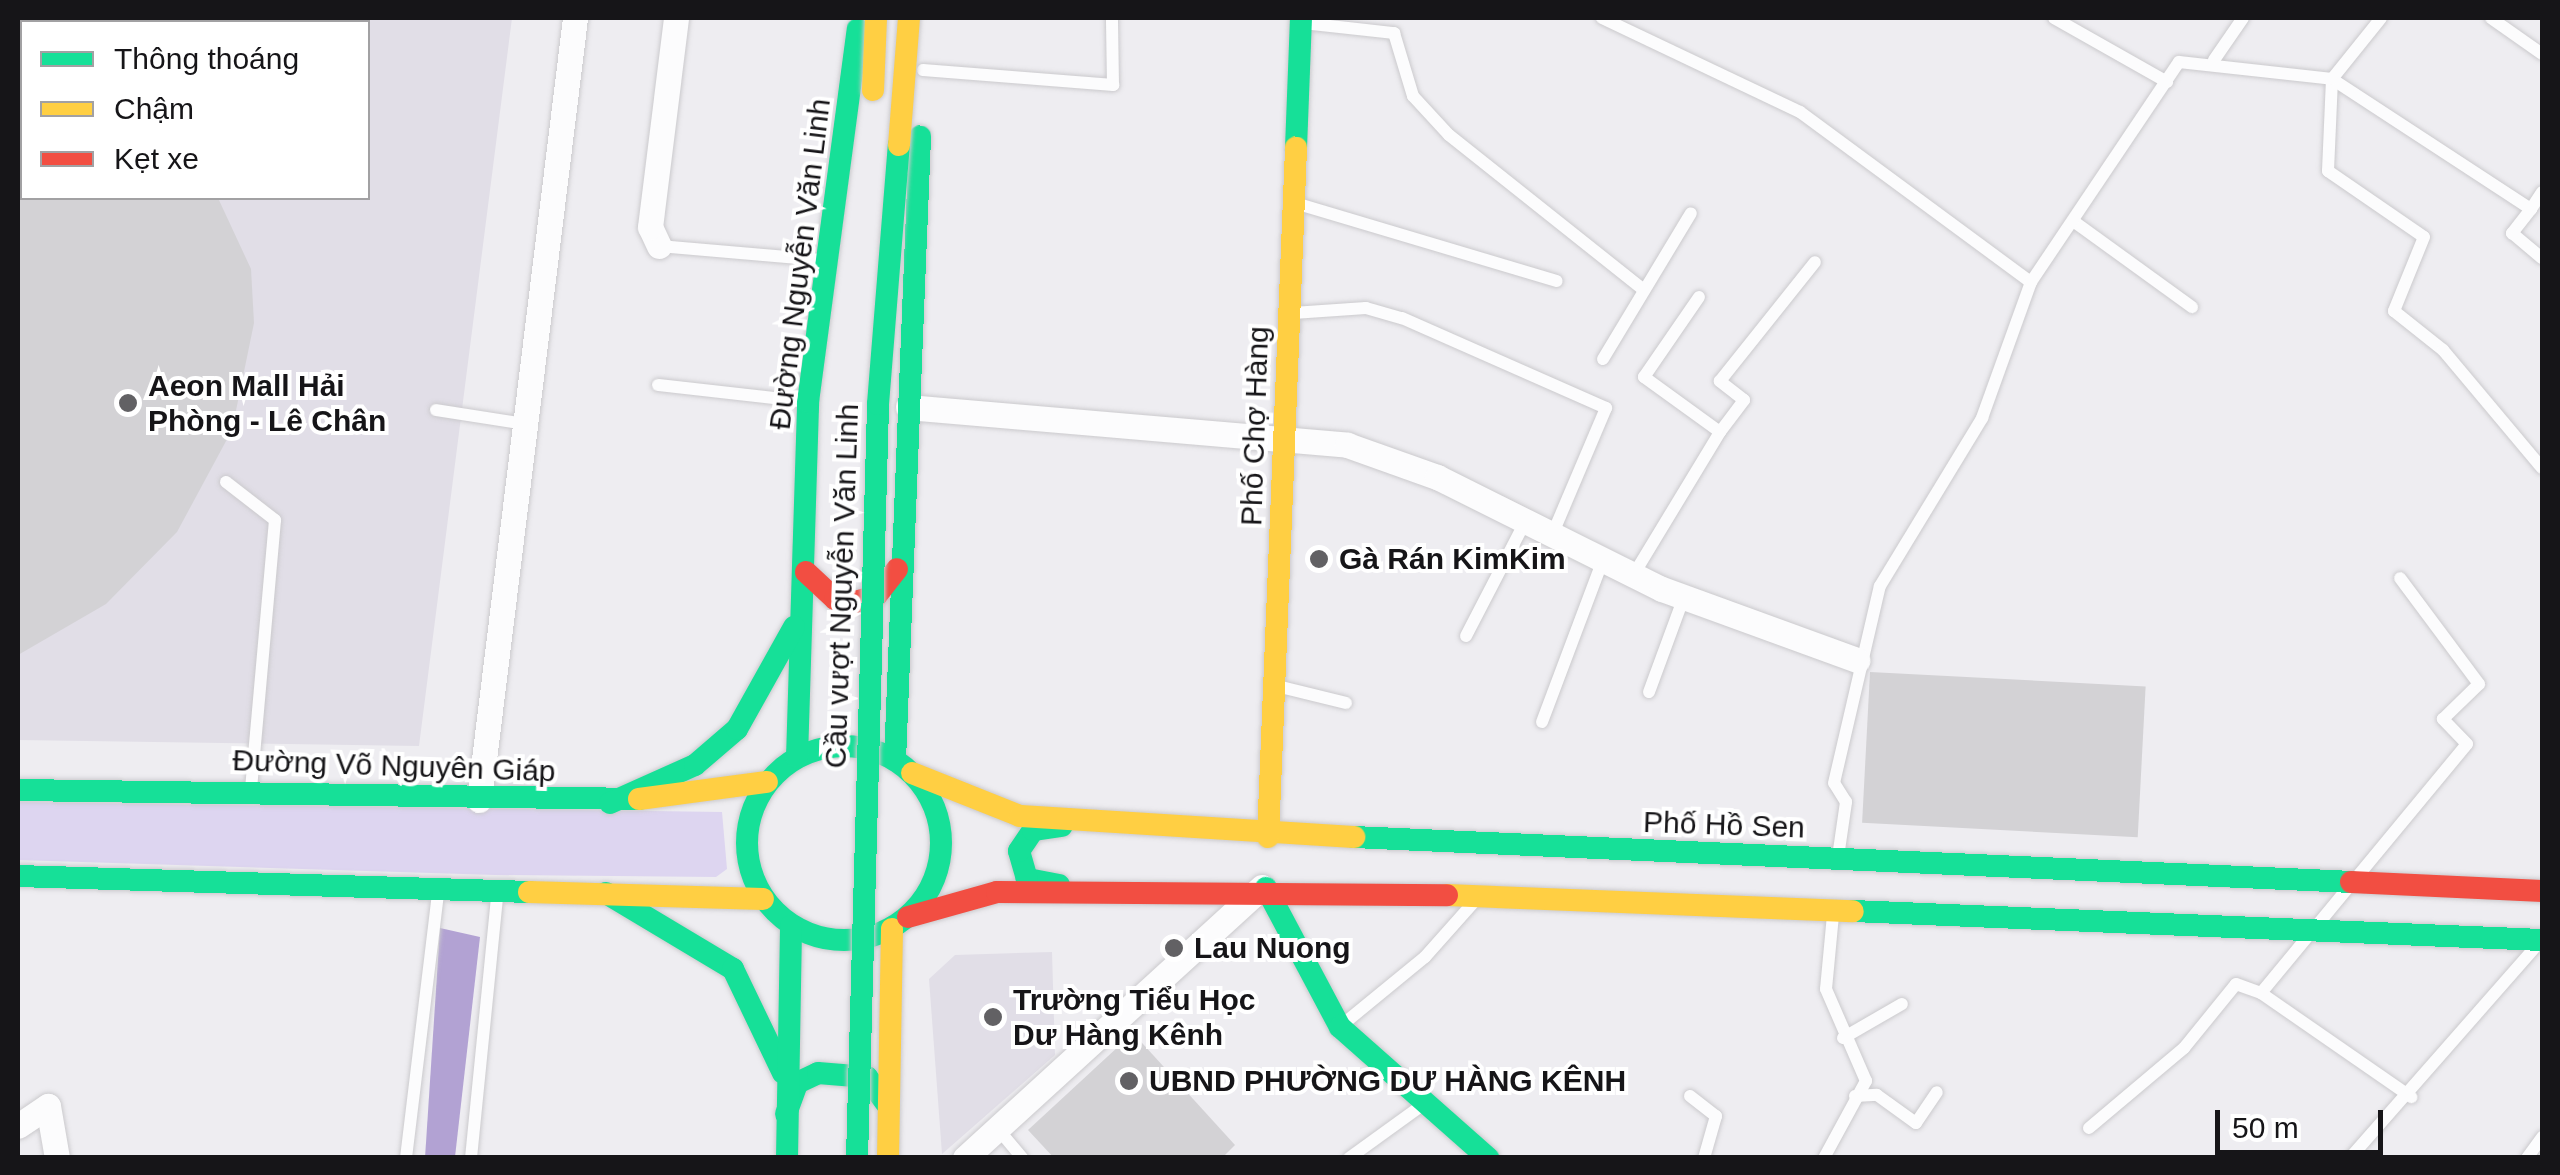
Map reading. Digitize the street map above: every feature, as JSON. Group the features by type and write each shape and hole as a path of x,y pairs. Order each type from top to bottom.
{"main road":[{"name":"Đường Nguyễn Văn Linh","path":"797,757 806,572 808,402 834,262 860,18"},
{"path":"870,140 876,18"},
{"name":"Cầu vượt Nguyễn Văn Linh","path":"857,1158 878,404 909,18"},
{"path":"888,1158 900,923 938,871 942,844 904,766 900,561 923,18"},
{"name":"Phố Chợ Hàng","path":"1268,837 1301,20"},
{"name":"Cầu vượt Nguyễn Văn Linh","path":"843,619 867,200"},
{"path":"806,572 835,599 855,602 892,582 900,561"},
{"path":"610,803 695,765 737,729 768,685 804,602"},
{"name":"Cầu vượt Nguyễn Văn Linh","path":"835,773 837,719"},
{"path":"904,766 846,745 797,757 767,782 746,850 763,898 791,926 841,942 997,892 1079,887 1264,888 2541,940"},
{"name":"Phố Hồ Sen","path":"904,766 1020,816 1083,825 1268,837 2542,891"},
{"name":"Đường Võ Nguyên Giáp","path":"18,790 251,790 610,803 767,782"},
{"path":"1079,887 1027,879 1020,851 1032,830 1083,825"},
{"path":"18,876 496,897 606,893 763,898"},
{"path":"2400,886 2401,934"},
{"path":"1264,888 1340,1027 1488,1158"},
{"path":"606,893 734,969 783,1073"},
{"path":"828,970 830,917"},
{"path":"787,1158 783,1073 791,926"},
{"path":"828,1044 828,1101"},
{"path":"786,1114 797,1084 818,1073 867,1077 889,1109"}],"street":[{"path":"479,800 576,18"},
{"path":"659,246 650,227 676,18"},
{"path":"908,407 1347,445 1684,597 1857,660"},
{"path":"965,1158 1264,888"},
{"path":"18,1126 48,1106 57,1158"}],"lane":[{"path":"923,70 1112,86 1112,18"},
{"path":"1602,18 1800,112 2031,282"},
{"path":"2054,18 2167,82"},
{"path":"2214,60 2243,18"},
{"path":"2381,18 2332,79 2328,171 2424,238 2394,311 2444,350 2542,468"},
{"path":"2491,18 2542,54"},
{"path":"1301,20 1394,33 1413,96 1449,135 1644,290"},
{"path":"1837,860 1846,802 1834,783 1857,660 1880,586 1982,418 2031,282 2187,58 2332,79 2531,209"},
{"path":"2542,192 2512,232 2542,258"},
{"path":"1292,202 1557,281"},
{"path":"1603,360 1690,213"},
{"path":"2073,220 2192,306"},
{"path":"659,246 834,262"},
{"path":"1634,574 1720,432 1744,400 1720,381 1816,262"},
{"path":"1700,297 1644,377 1720,432"},
{"path":"1289,314 1366,308 1402,318 1606,408 1552,535"},
{"path":"658,385 808,402"},
{"path":"436,410 525,424"},
{"path":"226,482 274,520 251,790"},
{"path":"1466,636 1525,522"},
{"path":"1542,722 1604,560"},
{"path":"2261,993 2322,930 2351,882 2466,744 2443,719 2479,684 2400,578"},
{"path":"1649,692 1684,597"},
{"path":"1275,685 1346,703"},
{"path":"406,1158 438,894"},
{"path":"471,1158 496,897"},
{"path":"1340,1027 1425,957 1478,897"},
{"path":"1824,1158 1866,1081 1826,990 1834,909"},
{"path":"2350,1158 2411,1098 2541,940"},
{"path":"2089,1128 2184,1048 2236,984 2261,993 2411,1098"},
{"path":"1844,1038 1902,1004"},
{"path":"1855,1096 1877,1095 1916,1123 1937,1092"},
{"path":"1690,1096 1716,1116 1704,1158"},
{"path":"1349,1158 1426,1102"},
{"path":"998,1129 1022,1158"}],"shaded area":[{"path":"18,18 512,18 419,746 18,740"},
{"path":"18,802 722,812 727,869 716,877 495,875 18,860"},
{"path":"440,928 480,937 455,1157 425,1158"},
{"name":"Trường Tiểu Học Dư Hàng Kênh","path":"1052,952 1055,1055 942,1154 929,979 955,955"}],"building":[{"name":"Aeon Mall Hải Phòng - Lê Chân","path":"18,198 219,200 251,269 254,323 232,430 177,532 106,604 18,655"},
{"path":"1870,672 2146,686 2138,837 1862,823"},
{"name":"UBND PHƯỜNG DƯ HÀNG KÊNH","path":"1133,1033 1235,1145 1222,1158 1054,1158 1028,1130"}],"traffic: fast":[{"path":"1296,148 1301,18"},
{"path":"797,757 808,402 858,29"},
{"path":"895,760 920,137"},
{"path":"857,1158 878,404 899,145"},
{"path":"610,803 695,765 737,729 794,627"},
{"path":"844,746 881,753 913,774 934,806 941,843 934,880 913,912 881,933 844,940 807,933 775,912 754,880 747,843 754,806 775,774 807,753 844,746"},
{"path":"18,790 639,799"},
{"path":"1059,885 1027,879 1019,851 1033,830 1062,826"},
{"path":"1354,837 2351,882"},
{"path":"18,876 529,892"},
{"path":"1266,888 1340,1027 1488,1158"},
{"path":"606,893 733,969 783,1073"},
{"path":"1853,911 2542,940"},
{"path":"787,1158 791,926"},
{"path":"786,1114 797,1083 818,1073 867,1077 886,1103"}],"traffic: slow":[{"path":"873,90 876,18"},
{"path":"899,145 909,18"},
{"path":"1268,837 1296,148"},
{"path":"912,773 1020,816 1354,837"},
{"path":"639,799 767,782"},
{"path":"529,892 763,899"},
{"path":"1447,895 1853,911"},
{"path":"888,1158 892,929"}],"traffic: jam":[{"path":"806,572 835,599 855,602 876,596 897,569"},
{"path":"2351,882 2542,891"},
{"path":"908,917 997,892 1447,895"}],"place":[{"name":"Aeon Mall Hải Phòng - Lê Chân","path":"128,403"},
{"name":"Gà Rán KimKim","path":"1319,559"},
{"name":"Lau Nuong","path":"1174,948"},
{"name":"Trường Tiểu Học Dư Hàng Kênh","path":"993,1017"},
{"name":"UBND PHƯỜNG DƯ HÀNG KÊNH","path":"1129,1081"}]}
